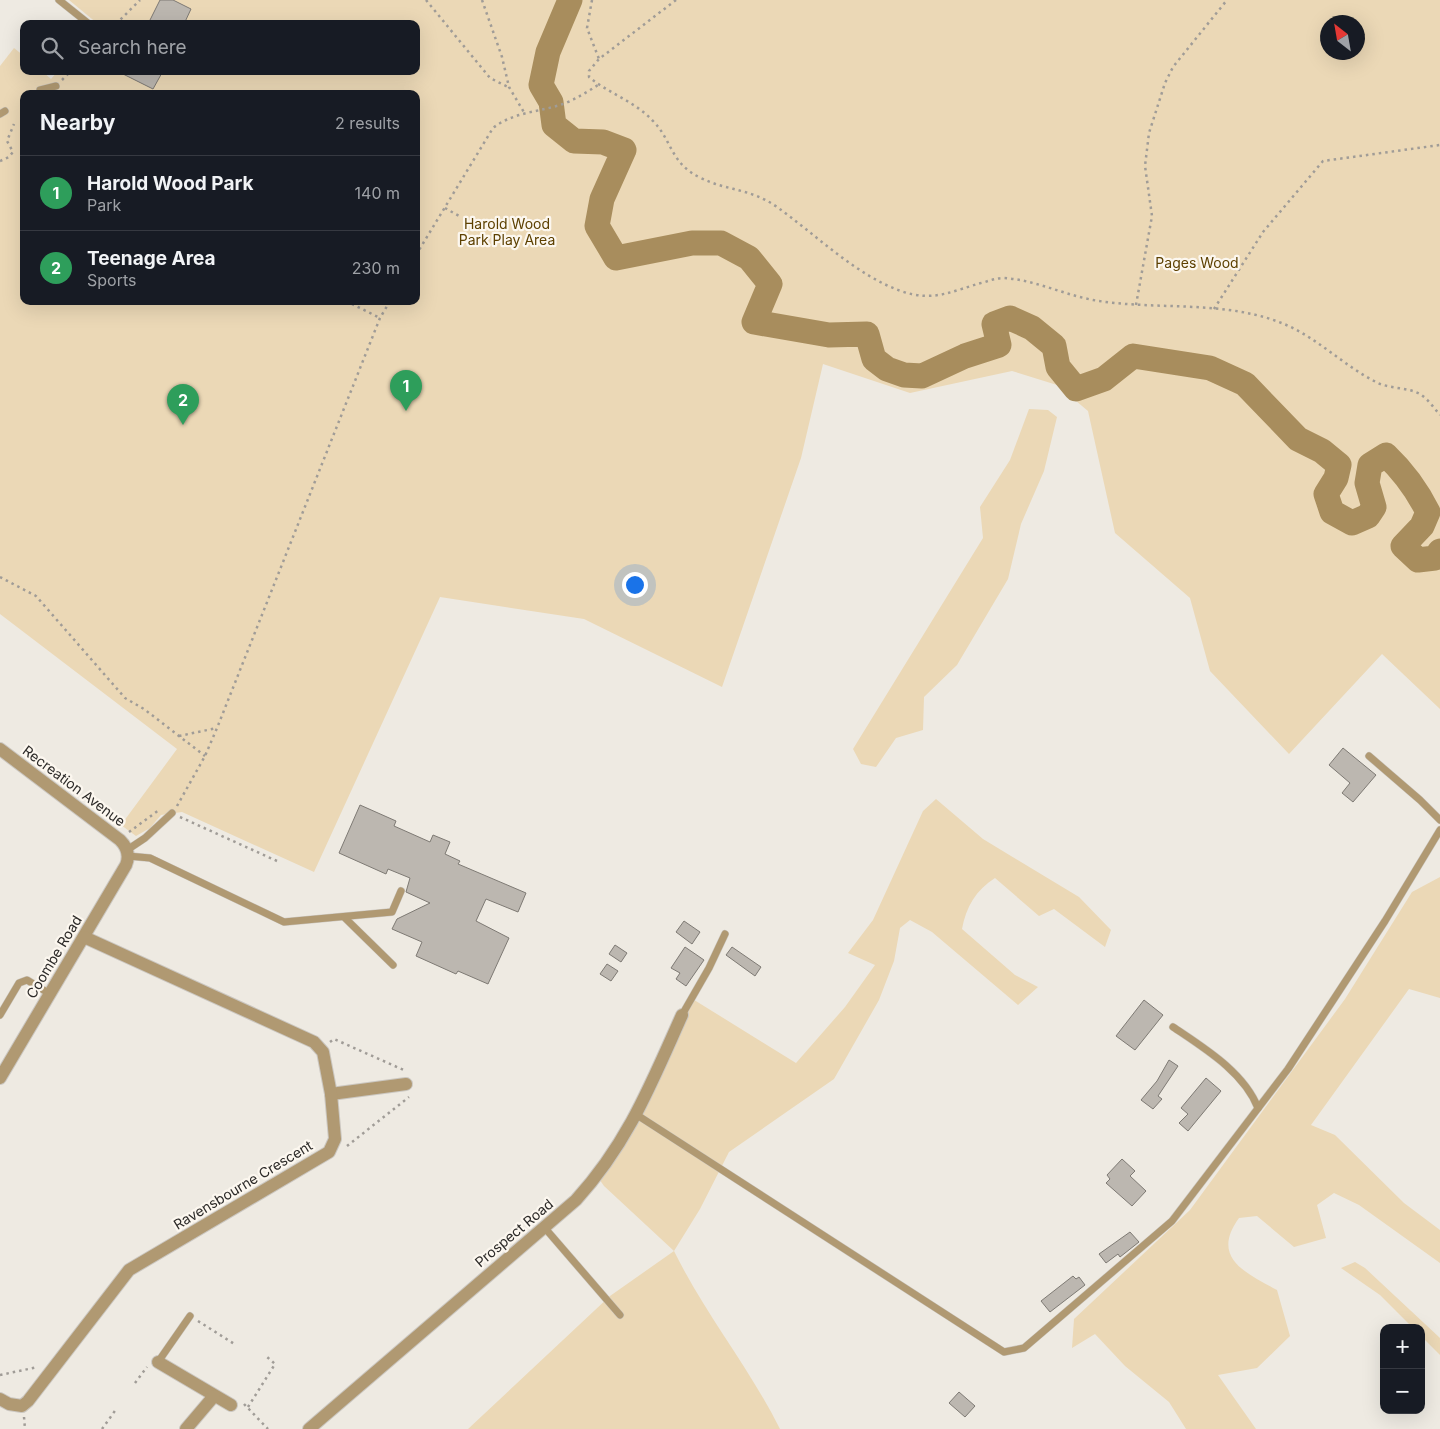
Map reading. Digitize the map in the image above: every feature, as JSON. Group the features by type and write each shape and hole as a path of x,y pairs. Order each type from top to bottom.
{"street":[{"name":"Recreation Avenue","path":"0,749 125,849"},
{"name":"Coombe Road","path":"0,1078 126,865 125,849"},
{"name":"Ravensbourne Crescent","path":"0,1399 10,1404 22,1406 57,1364 129,1270 329,1152 335,1139 331,1094 323,1052 314,1042 84,937"},
{"name":"Prospect Road","path":"309,1429 576,1200 599,1175 637,1115 682,1014"},
{"path":"331,1094 406,1084"},
{"path":"158,1362 231,1405"},
{"path":"186,1429 214,1396"}],"lane":[{"path":"59,0 84,20"},
{"path":"40,90 56,86"},
{"path":"1369,756 1440,820"},
{"path":"125,849 145,838 172,814"},
{"path":"637,1115 1004,1352 1024,1348 1172,1221 1288,1069 1385,921 1440,830"},
{"path":"125,849 150,858 284,922 345,918 392,912 401,891"},
{"path":"345,918 393,965"},
{"path":"682,1014 709,968 725,934"},
{"path":"0,1015 19,984 26,980 50,994"},
{"path":"1173,1027 1207,1050 1244,1084 1252,1094 1258,1108"},
{"path":"544,1227 620,1315"},
{"path":"158,1362 190,1316"}],"path":[{"path":"120,20 140,0"},
{"path":"426,0 490,78 508,87"},
{"path":"482,0 502,57 508,87 525,114"},
{"path":"592,0 588,28 598,59"},
{"path":"676,0 598,59 589,71 588,77 598,85 626,99 654,121 678,162 700,178 750,192 774,205 862,271 900,291 922,296 940,296 1000,278 1030,281 1091,300 1136,306 1237,310 1285,324 1380,384 1419,394 1440,415"},
{"path":"1136,306 1152,216 1145,166 1149,133 1165,83 1173,67 1227,0"},
{"path":"420,249 493,128 509,118 564,104 585,94 598,85"},
{"path":"0,161 9,157 12,152 7,141 14,124"},
{"path":"1214,310 1263,232 1323,161 1440,145"},
{"path":"446,208 459,216"},
{"path":"354,305 380,318"},
{"path":"172,814 183,798 205,756 380,318 388,305"},
{"path":"0,577 36,596 125,698 205,756"},
{"path":"179,736 216,728"},
{"path":"125,849 157,811 162,809 276,861"},
{"path":"190,1316 236,1345"},
{"path":"248,1407 275,1364 266,1356"},
{"path":"136,1383 151,1362 158,1362"},
{"path":"0,1375 57,1364"},
{"path":"231,1405 238,1400 248,1407 268,1429"},
{"path":"102,1429 117,1408"}],"green space":[{"path":"69,0 1440,0 1440,709 1382,654 1289,754 1210,671 1190,598 1115,533 1088,411 1057,385 1012,371 910,393 823,364 801,458 722,687 584,619 440,597 314,872 182,812 161,815 150,828 136,836 121,825 177,749 0,614 0,66 14,48 20,53 20,75 46,75 51,79 54,75 420,75 420,20 93,20"},
{"path":"1029,409 1048,410 1057,417 1044,471 1021,524 1008,579 957,665 924,697 923,730 896,738 876,767 861,764 853,749 983,538 980,507 1010,460"},
{"path":"936,799 983,839 1079,897 1111,930 1105,947 1054,909 1039,916 995,878 988,883 969,906 962,929 1015,975 1038,987 1018,1005 932,932 910,920 900,928 894,961 879,1000 834,1079 729,1152 700,1209 674,1251 604,1186 597,1176 691,998 796,1063 845,1007 875,965 848,953 873,920 923,811"},
{"path":"1440,877 1440,998 1409,989 1311,1125 1335,1135 1404,1203 1440,1230 1440,1263 1359,1205 1334,1193 1317,1205 1326,1238 1294,1247 1257,1216 1239,1218 1231,1232 1228,1244 1230,1254 1244,1270 1277,1290 1290,1336 1257,1368 1218,1375 1256,1429 1186,1429 1169,1402 1125,1366 1095,1334 1072,1348 1074,1319 1190,1210 1345,999 1412,892"},
{"path":"674,1251 699,1297 755,1384 780,1429 468,1429 610,1296"},
{"path":"1355,1262 1365,1268 1425,1324 1409,1324 1380,1295 1341,1268"},
{"path":"1425,1324 1440,1338 1440,1355 1425,1340"}],"building":[{"path":"160,0 173,0 191,9 186,20 150,20"},
{"path":"125,75 161,75 153,89"},
{"path":"1343,748 1376,775 1353,802 1342,793 1350,783 1329,765"},
{"path":"360,805 396,821 394,826 430,842 433,835 450,842 445,854 460,861 458,864 526,893 518,912 486,899 476,921 509,938 488,984 458,971 456,974 416,956 422,942 392,929 397,919 430,903 406,892 410,878 388,869 386,874 339,853"},
{"path":"684,921 700,932 692,944 676,932"},
{"path":"615,945 627,953 621,962 609,954"},
{"path":"685,947 704,960 686,986 676,979 680,973 671,968"},
{"path":"732,947 761,967 755,976 726,955"},
{"path":"607,964 618,971 611,981 600,974"},
{"path":"1144,1000 1163,1015 1135,1050 1116,1036"},
{"path":"1169,1060 1178,1066 1158,1096 1162,1099 1153,1109 1141,1100 1157,1081"},
{"path":"1206,1078 1221,1091 1188,1131 1179,1123 1188,1114 1181,1108"},
{"path":"1122,1159 1135,1171 1130,1176 1146,1191 1132,1206 1106,1183 1110,1179 1107,1175"},
{"path":"1130,1232 1139,1242 1120,1257 1118,1254 1106,1263 1099,1254"},
{"path":"1073,1276 1076,1279 1079,1277 1085,1285 1050,1312 1041,1301"},
{"path":"959,1392 975,1406 965,1417 949,1403"}],"waterway":[{"path":"570,0 548,52 541,85 551,102 554,125 574,141 603,142 624,150 602,199 597,226 616,258 692,243 721,243 749,258 770,284 754,322 829,335 867,334 874,359 887,369 904,375 922,376 965,356 999,345 994,324 1010,318 1032,328 1054,346 1058,367 1076,389 1104,379 1133,356 1210,368 1245,384 1298,439 1322,451 1339,465 1336,478 1326,494 1332,512 1352,523 1368,516 1374,507 1367,483 1370,465 1386,455 1410,482 1428,512 1422,526 1403,546 1418,560 1435,558 1440,551"}],"place":[{"name":"Harold Wood Park","path":"406,411"},
{"name":"Teenage Area","path":"183,425"}],"park label":[{"name":"Harold Wood Park Play Area","path":"507,232"},
{"name":"Pages Wood","path":"1197,263"}]}
